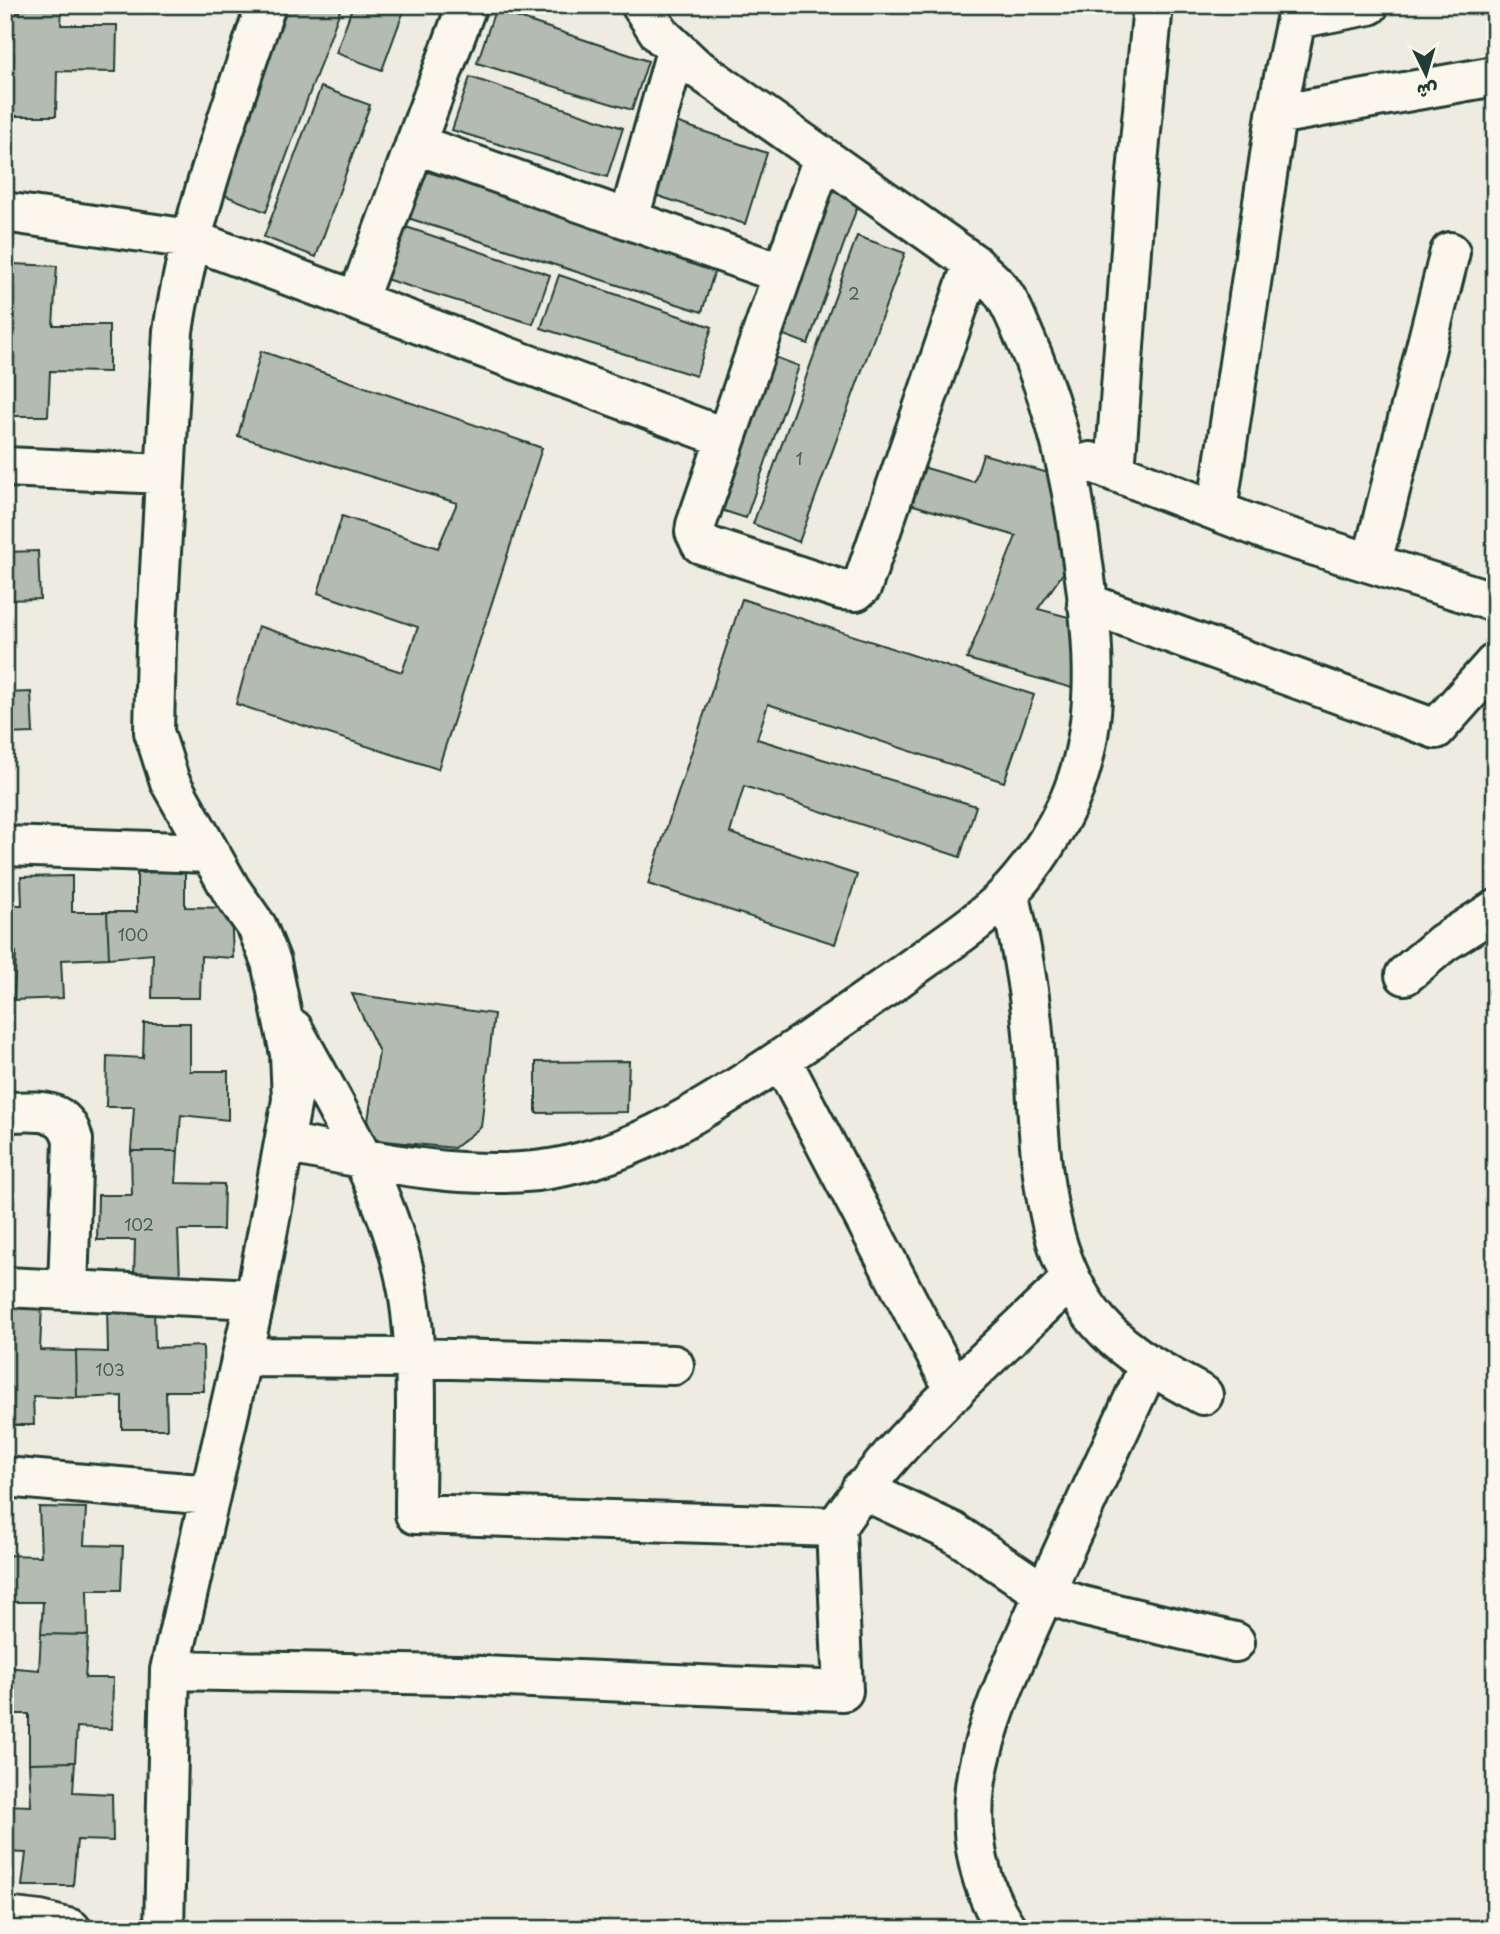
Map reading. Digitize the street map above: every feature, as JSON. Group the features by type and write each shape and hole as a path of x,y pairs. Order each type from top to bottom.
{"street":[{"path":"164,1929 170,1670 255,1299 292,1100 290,1054 271,962 257,927 209,853 170,782 155,732 156,645 173,331 190,239 266,5"},
{"path":"356,301 467,5"},
{"path":"285,1143 363,1159 461,1174 536,1171 587,1161 638,1142 685,1119 781,1059 930,955 1009,892 1025,874 1069,800 1084,752 1092,702 1093,671 1076,512 1058,425 1036,363 1008,302 999,288 973,263 694,66 660,34 641,5"},
{"path":"1115,471 1135,194 1153,5"},
{"path":"1217,512 1276,115 1298,12 1369,5"},
{"path":"629,219 676,51"},
{"path":"1276,115 1495,76"},
{"path":"415,144 783,274"},
{"path":"823,157 696,525 695,532 701,544 842,590 856,591 862,586 973,263"},
{"path":"11,213 190,239 726,439"},
{"path":"1372,562 1450,252"},
{"path":"1065,454 1271,532 1495,602"},
{"path":"5,467 165,474"},
{"path":"1087,603 1436,729 1495,663"},
{"path":"5,846 209,853"},
{"path":"1009,892 1028,991 1040,1146 1060,1258 1070,1280 1104,1327 1149,1366 1203,1395"},
{"path":"1405,975 1443,943 1495,910"},
{"path":"282,1007 363,1159 390,1225 407,1290 414,1358 415,1514 836,1527"},
{"path":"781,1059 954,1391"},
{"path":"5,1112 56,1115 71,1129 73,1140 68,1289"},
{"path":"170,1670 458,1675 843,1691 836,1527 862,1489 954,1391 1070,1280"},
{"path":"5,1287 255,1299"},
{"path":"242,1357 414,1358 674,1365"},
{"path":"1007,1929 982,1878 973,1819 975,1786 981,1759 1011,1669 1149,1366"},
{"path":"5,1477 210,1495"},
{"path":"862,1489 953,1532 1044,1593 1082,1606 1235,1642"},
{"path":"5,1917 40,1921 71,1929"}],"building":[{"path":"20,5 62,5 61,25 117,25 116,72 57,71 56,116 11,116 14,54 5,54 5,13 20,13"},
{"path":"287,5 342,5 266,212 219,193"},
{"path":"353,5 406,5 382,70 336,53"},
{"path":"495,10 648,61 632,110 477,63"},
{"path":"470,77 623,128 607,177 452,130"},
{"path":"321,87 370,105 316,257 264,237"},
{"path":"676,122 767,153 745,224 652,194"},
{"path":"425,171 717,263 702,312 408,218"},
{"path":"825,183 860,199 808,344 773,331"},
{"path":"397,224 550,275 533,324 379,277"},
{"path":"857,236 905,253 799,542 753,524"},
{"path":"12,264 57,266 53,325 109,325 109,372 50,371 48,416 5,416 5,313 13,313"},
{"path":"559,275 712,327 696,376 541,328"},
{"path":"261,351 542,448 438,769 236,704 258,626 402,672 418,627 318,593 342,516 438,548 457,503 238,436"},
{"path":"767,354 799,366 746,518 712,507"},
{"path":"983,454 1062,477 1066,569 1038,609 1072,618 1076,689 967,659 1016,536 907,503 919,466 974,482"},
{"path":"38,551 40,599 5,600 5,552"},
{"path":"742,599 1034,695 1004,782 768,704 757,739 976,806 960,857 744,786 730,833 857,875 835,944 648,884"},
{"path":"31,692 33,733 5,734 5,693"},
{"path":"185,871 185,907 231,908 233,958 201,956 200,998 152,998 153,954 109,958 107,912 137,912 137,873"},
{"path":"72,876 72,912 107,912 109,958 61,960 63,998 14,1000 16,952 5,952 5,905 22,905 21,877"},
{"path":"352,994 494,1014 481,1127 454,1148 365,1139 379,1052"},
{"path":"144,1023 190,1023 190,1071 228,1071 228,1120 181,1115 178,1151 131,1151 134,1107 106,1107 107,1056 143,1058"},
{"path":"629,1061 627,1112 536,1113 536,1062"},
{"path":"131,1151 178,1151 176,1183 224,1184 223,1230 178,1230 180,1278 134,1278 135,1240 97,1240 98,1195 132,1195"},
{"path":"5,1303 42,1303 40,1350 76,1351 77,1398 33,1396 34,1425 5,1425"},
{"path":"107,1304 154,1305 155,1348 203,1346 204,1391 166,1391 167,1429 122,1429 122,1396 77,1398 76,1351 108,1352"},
{"path":"39,1507 86,1508 84,1545 123,1546 121,1590 87,1590 88,1635 41,1634 43,1602 5,1602 5,1555 41,1556"},
{"path":"41,1634 88,1635 85,1678 113,1678 112,1729 77,1727 75,1762 29,1763 29,1714 5,1714 5,1667 39,1670"},
{"path":"75,1762 73,1792 112,1794 113,1841 77,1840 73,1886 22,1886 26,1853 5,1852 5,1805 31,1806 29,1763"}]}
